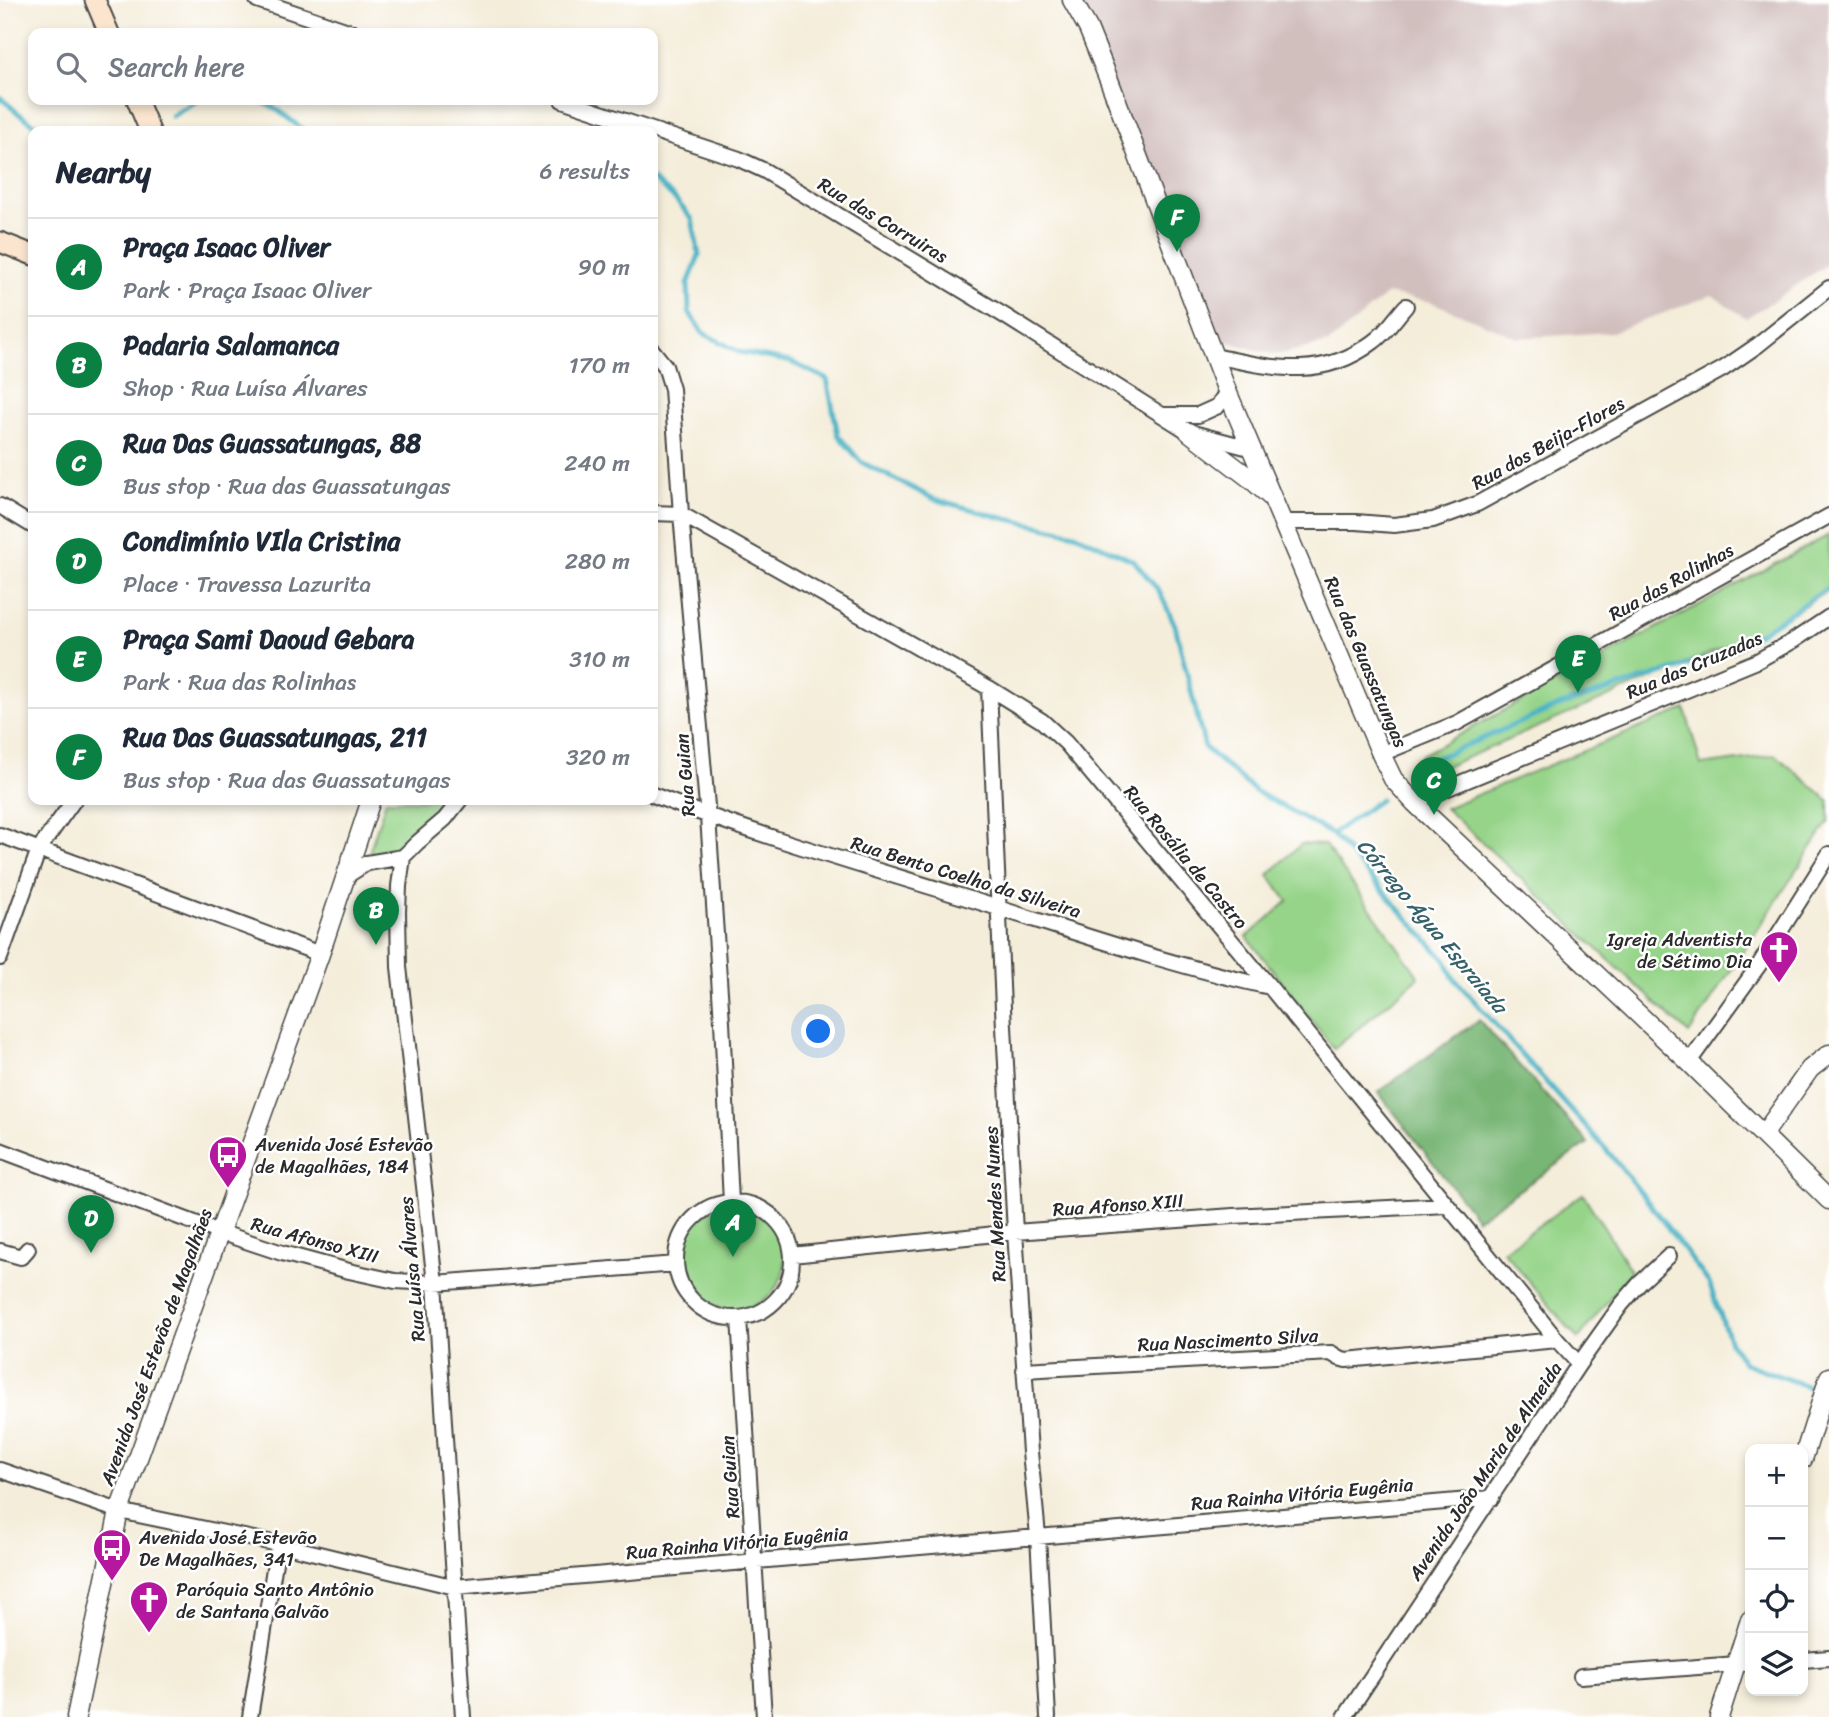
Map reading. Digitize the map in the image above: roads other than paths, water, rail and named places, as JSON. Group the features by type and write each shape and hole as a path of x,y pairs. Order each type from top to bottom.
{"main road":[{"path":"95,0 107,28"},
{"path":"139,105 148,126"},
{"path":"0,242 28,253"}],"street":[{"path":"257,0 339,28"},
{"name":"Rua das Guassatungas","path":"1072,0 1088,28 1109,80 1227,391 1393,779 1829,1200"},
{"name":"Rua das Corruiras","path":"577,105 640,126"},
{"name":"Rua das Corruiras","path":"658,132 739,159 765,171 1005,316 1189,432 1254,449"},
{"name":"Rua dos Beija-Flores","path":"1284,522 1394,525 1433,520 1477,504 1723,369 1758,345 1829,288"},
{"path":"1214,356 1276,368 1315,368 1352,356 1376,340 1406,306"},
{"name":"Rua Guian","path":"658,358 664,366 672,389 708,817 731,1202"},
{"path":"1164,415 1198,415 1218,406 1227,391"},
{"path":"1189,432 1275,500"},
{"path":"0,506 28,523"},
{"name":"Rua Rosália de Castro","path":"658,513 681,514 989,688 1042,721 1066,743 1579,1364"},
{"name":"Rua das Rolinhas","path":"1381,754 1469,716 1829,516"},
{"name":"Rua das Cruzadas","path":"1414,802 1757,661 1829,617"},
{"name":"Rua Mendes Nunes","path":"989,688 1015,1232 1038,1536 1048,1717"},
{"name":"Rua Bento Coelho da Silveira","path":"658,797 708,817 999,908 1216,975 1270,987"},
{"path":"0,958 39,849 70,805"},
{"name":"Avenida José Estevão de Magalhães","path":"76,1717 120,1511 320,954 369,805"},
{"path":"345,877 367,863 403,857 456,805"},
{"path":"0,835 320,954"},
{"path":"1689,1062 1759,965 1829,854"},
{"name":"Rua Luísa Álvares","path":"403,857 399,886 399,967 435,1283 463,1717"},
{"path":"1763,1135 1795,1087 1810,1069 1829,1054"},
{"name":"Rua Afonso XIII","path":"0,1150 219,1233 282,1253 395,1281 435,1283 676,1264"},
{"path":"731,1202 749,1204 772,1217 788,1238 792,1255 790,1273 783,1290 772,1304 756,1314 739,1318 720,1317 704,1310 689,1298 680,1282 676,1264 677,1246 685,1229 697,1215 713,1206 731,1202"},
{"name":"Rua Afonso XIII","path":"792,1255 1015,1232 1233,1216 1447,1205"},
{"path":"0,1251 20,1257 28,1249"},
{"name":"Avenida João Maria de Almeida","path":"1345,1717 1579,1364 1621,1305 1669,1256"},
{"name":"Rua Guian","path":"739,1318 764,1717"},
{"name":"Rua Nascimento Silva","path":"1024,1370 1331,1353 1346,1360 1557,1340"},
{"path":"1808,1444 1829,1377"},
{"name":"Rua Rainha Vitória Eugênia","path":"0,1470 120,1511 278,1544 454,1587 1492,1498"},
{"path":"250,1717 278,1544"},
{"path":"1719,1717 1743,1664 1748,1633"},
{"path":"1808,1660 1829,1658"},
{"path":"1580,1676 1743,1664"}],"waterway":[{"name":"Córrego Água Espraiada","path":"0,97 37,126"},
{"name":"Córrego Água Espraiada","path":"172,116 190,105"},
{"name":"Córrego Água Espraiada","path":"268,105 298,126"},
{"name":"Córrego Água Espraiada","path":"658,184 692,219 699,255 688,284 689,312 703,333 739,352 791,362 827,379 838,435 861,462 934,499 1075,534 1134,561 1159,591 1175,625 1205,748 1255,791 1332,834 1446,961 1453,977 1610,1154 1653,1208 1709,1283 1730,1342 1744,1363 1809,1387"},
{"path":"1415,771 1434,759 1561,705 1736,649 1829,587"},
{"path":"1332,834 1380,800"}],"place":[{"name":"Rua Das Guassatungas, 211","path":"1177,252"},
{"name":"Praça Sami Daoud Gebara","path":"1578,693"},
{"name":"Rua Das Guassatungas, 88","path":"1434,815"},
{"name":"Padaria Salamanca","path":"376,945"},
{"name":"Igreja Adventista de Sétimo Dia","path":"1779,984"},
{"name":"Avenida José Estevão de Magalhães, 184","path":"228,1189"},
{"name":"Condimínio VIla Cristina","path":"91,1253"},
{"name":"Praça Isaac Oliver","path":"733,1257"},
{"name":"Avenida José Estevão De Magalhães, 341","path":"112,1582"},
{"name":"Paróquia Santo Antônio de Santana Galvão","path":"149,1634"}]}
